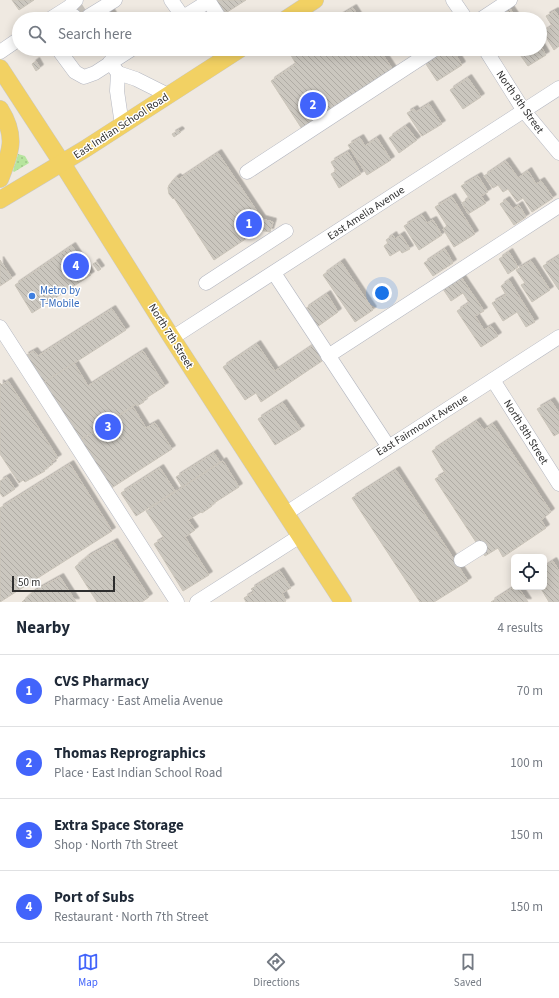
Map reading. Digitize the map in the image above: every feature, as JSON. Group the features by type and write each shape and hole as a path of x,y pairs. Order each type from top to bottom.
{"main road":[{"path":"297,12 315,0"},
{"name":"East Indian School Road","path":"0,200 62,163 228,56"},
{"name":"North 7th Street","path":"0,68 285,514 343,602"},
{"path":"0,109 4,115 12,145 9,159 0,180"}],"street":[{"path":"78,9 100,0"},
{"path":"61,12 69,7 78,9 115,0"},
{"path":"171,0 178,12"},
{"path":"190,12 208,0 216,12"},
{"path":"453,0 461,12"},
{"path":"491,12 510,0"},
{"path":"0,52 12,44"},
{"path":"63,56 75,72 84,77 114,68 125,56"},
{"path":"248,172 424,56"},
{"name":"North 9th Street","path":"489,56 524,111 559,153"},
{"path":"114,68 168,95"},
{"path":"114,68 122,125"},
{"name":"East Amelia Avenue","path":"172,338 559,88"},
{"path":"328,356 559,206"},
{"path":"206,283 286,231"},
{"path":"274,273 388,446"},
{"path":"0,327 177,602"},
{"name":"East Fairmount Avenue","path":"285,514 388,446 559,337"},
{"name":"North 8th Street","path":"493,380 558,480"},
{"path":"196,602 300,536"},
{"path":"461,560 480,548"}],"green space":[{"path":"18,154 25,156 29,163 14,172 13,171"}],"building":[{"path":"12,0 34,0 19,10"},
{"path":"215,0 246,0 227,12 223,12"},
{"path":"509,7 512,12 501,12"},
{"path":"353,8 356,12 346,12"},
{"path":"555,11 559,17 559,46 554,50 547,39 547,29 552,26 547,15"},
{"path":"291,56 384,56 393,70 302,129 271,81 296,64"},
{"path":"432,56 456,56 462,65 437,81 424,61"},
{"path":"521,56 544,56 528,66"},
{"path":"36,61 40,68 36,71 32,64"},
{"path":"468,78 481,97 463,109 450,90"},
{"path":"429,104 442,124 422,136 407,113 414,109 416,112"},
{"path":"406,126 417,140 399,153 389,138"},
{"path":"179,130 181,132 174,137 172,134"},
{"path":"360,138 365,146 377,138 391,160 367,175 348,145"},
{"path":"348,152 361,174 339,188 331,174 336,171 331,162"},
{"path":"218,153 262,219 273,222 270,232 259,230 214,260 174,198 173,199 169,194 168,188 177,177 179,179"},
{"path":"506,161 518,178 528,171 536,184 541,181 553,198 532,212 523,198 517,202 508,189 503,192 498,185 493,188 484,176"},
{"path":"478,176 488,192 481,196 486,203 468,214 462,203 469,198 461,186"},
{"path":"452,197 475,234 454,247 443,229 447,226 435,207"},
{"path":"506,200 513,209 519,205 526,217 514,225 500,204"},
{"path":"422,215 427,223 433,220 442,235 419,250 404,226"},
{"path":"393,235 395,239 401,235 410,249 402,253 400,250 390,256 384,246 388,243 386,240"},
{"path":"72,246 91,275 32,313 15,285"},
{"path":"445,249 453,263 433,276 424,263"},
{"path":"509,252 518,267 508,274 499,259"},
{"path":"559,256 559,290 543,266"},
{"path":"0,260 12,278 0,286"},
{"path":"531,261 550,290 532,302 521,285 525,283 516,270"},
{"path":"96,262 101,269 98,271 93,264"},
{"path":"341,262 373,310 355,322 323,275"},
{"path":"461,277 484,311 475,316 484,330 491,326 498,336 481,347 457,311 469,303 463,293 451,301 443,289"},
{"path":"509,280 535,322 526,327 517,312 503,321 492,303 506,295 501,286"},
{"path":"327,294 338,312 317,327 305,309"},
{"path":"112,309 126,330 43,383 25,356 34,351 38,356"},
{"path":"257,344 275,371 315,344 325,359 261,402 256,393 245,400 223,367"},
{"path":"143,351 165,386 143,400 144,402 137,406 136,404 79,441 43,383 74,363 88,386"},
{"path":"8,381 58,458 51,462 53,464 44,470 45,471 25,482 23,480 19,483 0,454 0,383 2,385"},
{"path":"551,401 559,413 559,433 554,436 537,409"},
{"path":"283,403 301,429 275,445 258,419"},
{"path":"133,407 146,428 155,423 172,449 110,489 79,441"},
{"path":"477,421 484,430 493,424 551,512 541,520 546,528 503,557 498,548 485,556 435,479 445,473 432,451"},
{"path":"214,453 220,462 182,487 176,477"},
{"path":"223,461 239,487 211,505 212,506 202,513 201,512 188,520 195,530 185,537 209,575 183,591 154,544 164,538 146,511"},
{"path":"70,464 112,531 0,602 0,508"},
{"path":"160,468 175,491 136,516 121,493"},
{"path":"396,470 468,581 434,602 420,602 352,498"},
{"path":"7,477 15,489 3,497 0,493 0,481"},
{"path":"114,542 149,597 142,602 97,602 75,567 87,557"},
{"path":"553,561 559,571 559,602 549,602 542,590 547,590 547,565"},
{"path":"280,571 291,588 282,593 286,601 246,602 244,598 254,592 251,589"},
{"path":"60,577 76,602 22,602 33,592"},
{"path":"511,589 520,590 528,602 491,602"}],"tunnel":[{"path":"80,12 85,9"}],"place":[{"name":"Thomas Reprographics","path":"313,105"},
{"name":"CVS Pharmacy","path":"249,224"},
{"name":"Port of Subs","path":"76,266"},
{"name":"Metro by T-Mobile","path":"32,296"},
{"name":"Extra Space Storage","path":"108,427"}]}
